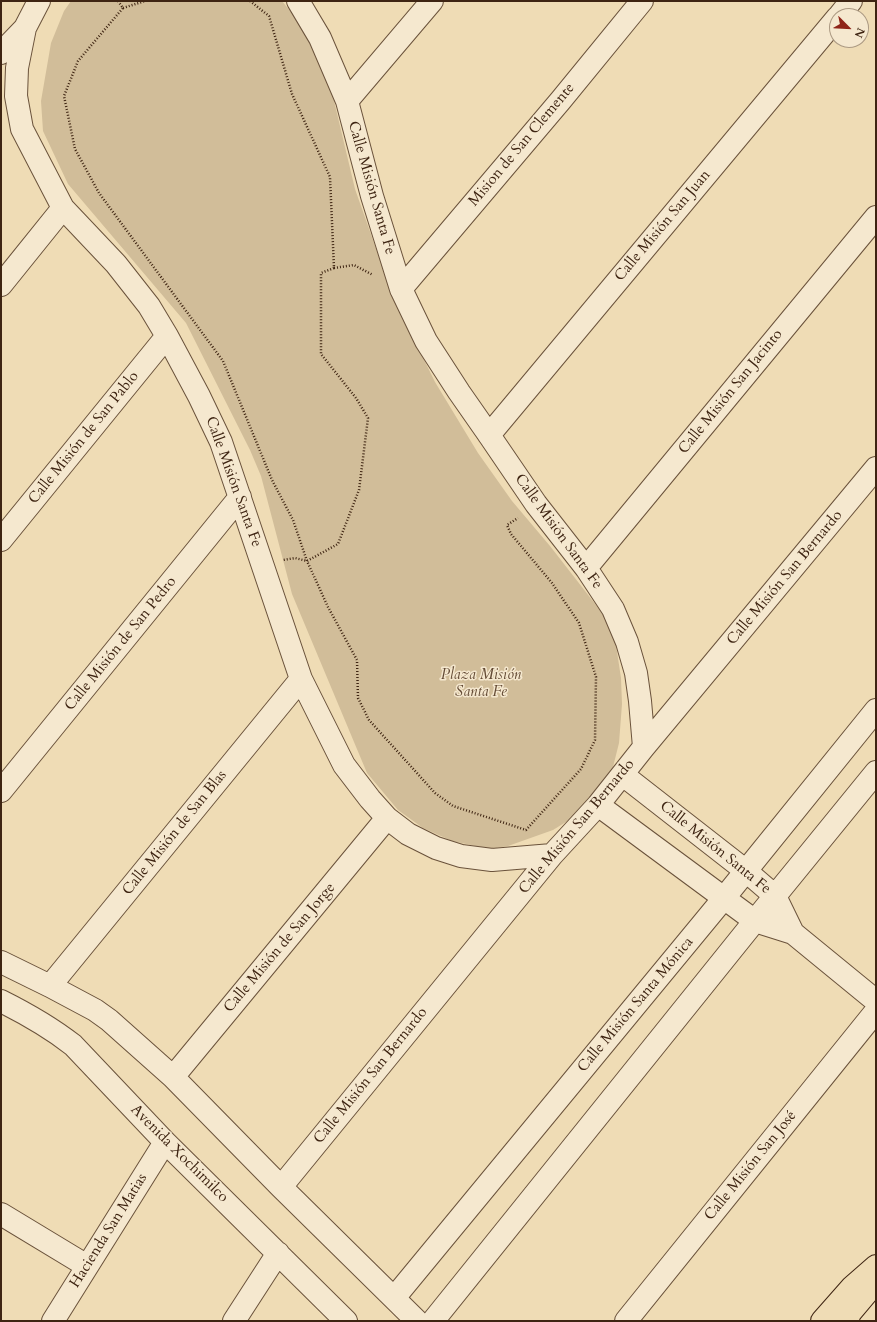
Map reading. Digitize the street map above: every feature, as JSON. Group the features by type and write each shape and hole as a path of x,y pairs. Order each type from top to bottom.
{"main road":[{"path":"822,1321 852,1287 876,1266"},
{"path":"847,1321 850,1312 876,1282"}],"street":[{"name":"Calle Misión Santa Fe","path":"40,1 25,28 16,68 16,96 22,129 63,208 116,264 149,306 200,396 221,442 301,679 344,765 370,799 387,818 408,834 436,848 461,856 492,860 552,855"},
{"name":"Calle Misión Santa Fe","path":"298,1 320,38 347,101 372,196 401,289 426,341 536,504 586,568 613,609 627,642 637,680 644,747"},
{"path":"347,101 432,1"},
{"name":"Mision de San Clemente","path":"401,289 561,100 642,1"},
{"path":"1,53 25,28"},
{"name":"Calle Misión San Juan","path":"489,434 829,28"},
{"path":"1,285 63,208"},
{"name":"Calle Misión San Jacinto","path":"586,568 876,217"},
{"name":"Calle Misión de San Pablo","path":"1,540 167,336"},
{"name":"Calle Misión San Bernardo","path":"281,1187 552,855 598,805 644,747 876,468"},
{"name":"Calle Misión de San Pedro","path":"1,792 240,497"},
{"name":"Calle Misión de San Blas","path":"50,986 301,679"},
{"name":"Calle Misión Santa Mónica","path":"394,1298 724,898 876,710"},
{"path":"433,1321 876,772"},
{"name":"Calle Misión Santa Fe","path":"623,775 746,871 775,896 793,933"},
{"name":"Calle Misión Santa Fe","path":"598,805 755,921 793,933 876,1001"},
{"name":"Calle Misión de San Jorge","path":"173,1077 387,818"},
{"path":"1,962 50,986 95,1010 110,1020 173,1077 281,1187 417,1321"},
{"name":"Avenida Xochimilco","path":"1,1001 56,1031 73,1045 165,1142 346,1321"},
{"name":"Calle Misión San José","path":"626,1321 876,1011"},
{"name":"Hacienda San Matias","path":"52,1321 165,1142"},
{"path":"1,1214 87,1266"},
{"path":"234,1321 278,1253"}],"path":[{"path":"118,1 122,8"},
{"path":"145,1 122,8 78,61 64,96 75,149 99,193 223,361 272,480 293,520 307,561 328,607 357,660 358,698 369,720 435,792 453,806 526,830 581,769 595,740 596,677 579,623 552,583 510,534 508,526 536,504"},
{"path":"250,1 269,16 292,94 330,177 334,268"},
{"path":"263,565 295,558 307,561 338,544 359,490 368,418 356,398 321,354 321,273 334,268 354,265 401,289"}],"green space":[{"name":"Plaza Misión Santa Fe","path":"71,1 282,1 308,33 330,84 355,189 379,257 397,305 435,382 478,453 512,501 550,546 603,614 616,645 621,678 622,704 619,743 612,771 582,812 553,830 508,846 490,849 452,841 423,828 398,810 367,773 292,594 261,476 250,450 186,323 68,184 43,131 41,101 51,43 64,11"}]}
